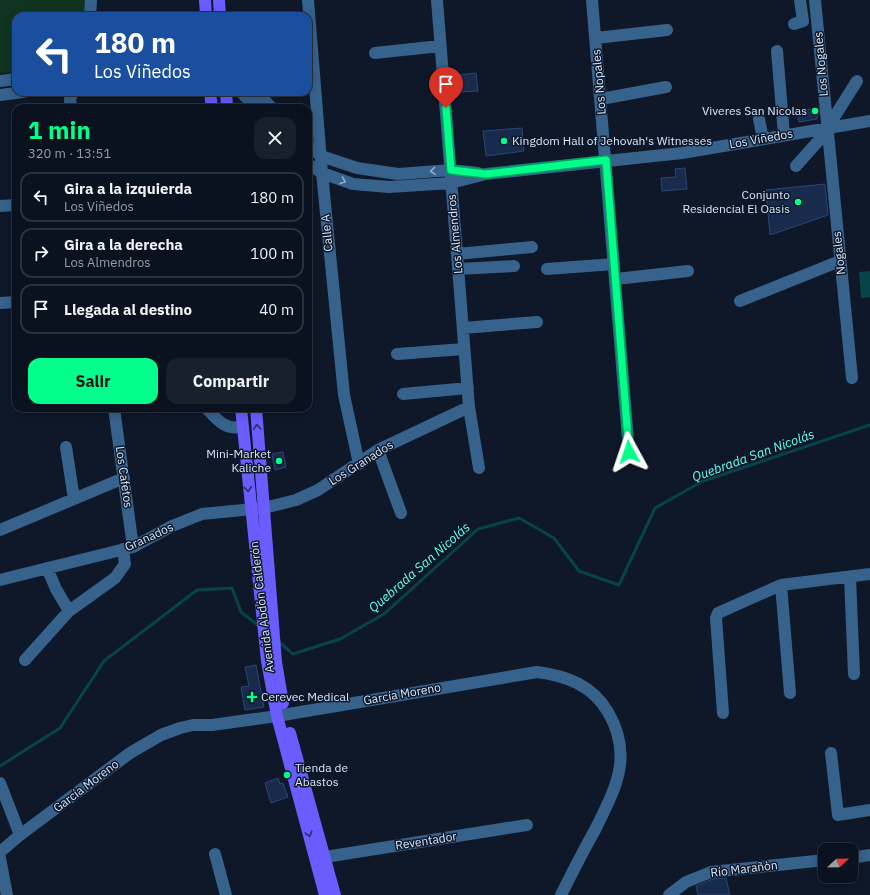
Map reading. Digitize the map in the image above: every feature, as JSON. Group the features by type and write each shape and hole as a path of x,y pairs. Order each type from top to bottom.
{"main road":[{"path":"205,0 206,12"},
{"path":"219,0 220,12"},
{"name":"Avenida Abdón Calderón","path":"240,412 250,509 266,598"},
{"name":"Avenida Abdón Calderón","path":"256,412 264,508 266,598 272,662 281,715 325,895"},
{"name":"Avenida Abdón Calderón","path":"281,715 325,857 335,895"}],"street":[{"path":"90,12 91,0"},
{"name":"Calle A","path":"308,0 309,12"},
{"name":"Los Almendros","path":"437,0 469,407 479,468"},
{"name":"Los Nopales","path":"592,0 629,452"},
{"path":"794,24 803,21 800,0"},
{"name":"Los Nogales","path":"815,0 827,127"},
{"path":"596,38 667,30"},
{"path":"375,53 440,46"},
{"name":"Calle A","path":"312,48 322,173 344,396 359,464"},
{"path":"777,51 784,135"},
{"path":"0,81 12,80"},
{"path":"796,166 821,138 857,81"},
{"path":"601,99 666,87"},
{"path":"0,94 12,93"},
{"path":"245,96 252,104"},
{"path":"261,96 268,104"},
{"path":"759,119 763,139"},
{"name":"Los Viñedos","path":"312,167 322,173 352,184 389,187 451,183 486,174 682,153 827,127 870,121"},
{"name":"Nogales","path":"827,127 852,378"},
{"name":"Los Viñedos","path":"312,149 321,156 357,168 398,174 451,170 486,174"},
{"path":"0,206 12,205"},
{"path":"457,254 532,247"},
{"path":"740,301 840,261"},
{"path":"547,269 614,264"},
{"path":"458,269 514,266"},
{"path":"616,279 688,271"},
{"path":"0,303 12,302"},
{"path":"463,328 537,322"},
{"path":"398,354 464,349"},
{"path":"402,394 468,388"},
{"name":"Los Granados","path":"250,509 264,508 303,497 318,490 378,450 469,407"},
{"name":"Los Cafetos","path":"25,660 69,611 115,578 125,564 128,548 124,478 115,412"},
{"path":"210,412 225,426 235,428 242,426"},
{"path":"66,447 74,499"},
{"path":"378,450 401,513"},
{"path":"0,530 124,478"},
{"name":"Granados","path":"0,580 128,548 172,526 202,514 250,509"},
{"path":"47,568 56,590 69,611"},
{"path":"724,713 716,618 718,613 781,584 870,574"},
{"path":"850,577 854,674"},
{"path":"781,584 790,693"},
{"name":"García Moreno","path":"0,852 20,835 130,753 161,735 193,725 212,725 281,715 537,672 558,675 582,685 599,699 612,720 621,746 621,758 614,791 561,895"},
{"path":"830,753 838,815 870,810"},
{"path":"0,784 20,835"},
{"name":"Reventador","path":"325,857 527,825"},
{"path":"215,854 226,895"},
{"path":"858,857 870,855"},
{"path":"0,858 7,895"},
{"name":"Río Marañòn","path":"669,895 686,882 711,872 818,861"}],"shaded area":[{"path":"0,0 87,0 85,12 12,12 12,72 0,73"},
{"path":"870,271 870,297 861,298 859,272"}],"building":[{"path":"476,73 478,91 458,92 457,75"},
{"path":"818,108 817,119 799,122 797,111"},
{"name":"Kingdom Hall of Jehovah's Witnesses","path":"522,128 524,151 486,156 483,131"},
{"path":"685,168 687,189 662,191 661,178 676,177 675,169"},
{"name":"Conjunto Residencial El Oasis","path":"825,184 828,215 770,235 766,190"},
{"name":"Mini-Market Kaliche","path":"283,452 286,467 275,470 272,454"},
{"name":"Cerevec Medical","path":"256,665 264,707 245,710 241,687 249,686 245,667"},
{"path":"278,778 280,784 283,783 288,797 271,803 265,783"},
{"path":"726,878 730,895 698,895 696,886 713,879"}],"waterway":[{"name":"Quebrada San Nicolás","path":"278,641 293,654 340,639 384,614 478,529 519,518 554,538 579,571 619,585 655,508 703,481 870,425"},
{"name":"Quebrada San Nicolás","path":"0,766 60,728 104,661 197,590 232,588 241,612 259,626"}],"place":[{"name":"Viveres San Nicolas","path":"815,111"},
{"name":"Kingdom Hall of Jehovah's Witnesses","path":"504,141"},
{"name":"Conjunto Residencial El Oasis","path":"798,202"},
{"name":"Mini-Market Kaliche","path":"279,461"},
{"name":"Cerevec Medical","path":"252,697"},
{"name":"Tienda de Abastos","path":"287,775"}],"route":[{"path":"446,108 451,170 486,174 606,160 629,452"}]}
